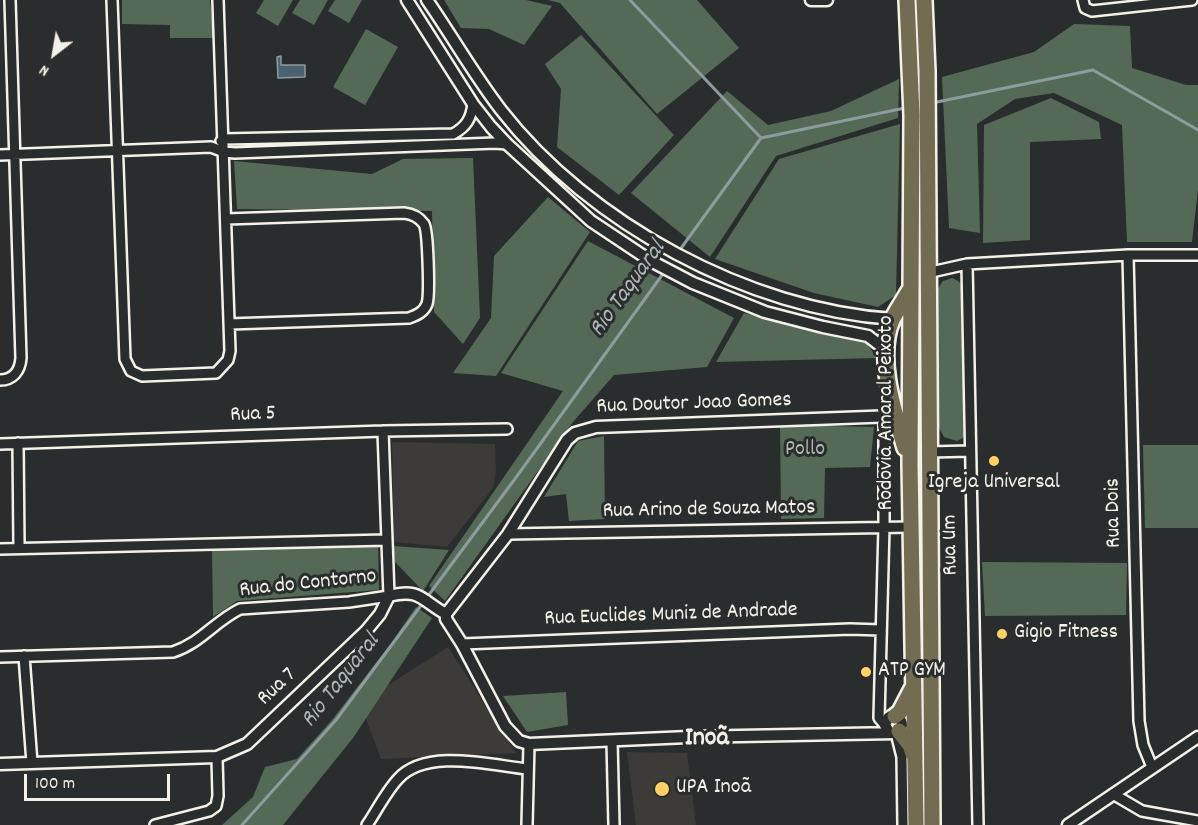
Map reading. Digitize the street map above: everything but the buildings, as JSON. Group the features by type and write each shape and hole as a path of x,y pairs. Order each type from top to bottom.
{"highway":[{"name":"Rodovia Amaral Peixoto","path":"907,0 911,72 919,114 927,273 932,825"},
{"name":"Rodovia Amaral Peixoto","path":"916,825 910,463 910,288 919,114 927,71 924,0"},
{"path":"910,288 893,319 886,350 890,396 889,417 910,463"},
{"path":"913,687 892,726 910,746 915,759"}],"street":[{"path":"0,380 7,380 18,371 21,358 10,0"},
{"path":"112,0 125,359 136,374 142,376 216,373 228,360 230,351 218,0"},
{"path":"407,0 472,104 507,144 591,221 651,261 693,283 765,312 868,336 886,350"},
{"path":"427,0 502,111 552,166 610,213 658,244 699,266 770,294 871,318 893,319"},
{"path":"811,0 827,0"},
{"path":"1083,0 1085,8 1092,11 1192,0"},
{"path":"437,49 454,41"},
{"path":"211,147 224,139 453,134 468,123 472,114 472,104"},
{"path":"0,155 211,147 224,152 507,144"},
{"path":"542,177 552,166"},
{"path":"226,219 404,213 419,218 427,230 429,298 427,305 410,318 230,324"},
{"path":"927,273 967,264 1128,255 1198,255"},
{"name":"Rua Dois","path":"1128,255 1139,721 1143,745 1152,767"},
{"name":"Rua Um","path":"967,264 978,825"},
{"path":"868,336 871,318"},
{"path":"889,417 879,718 892,726 902,758 903,825"},
{"name":"Rua Doutor Joao Gomes","path":"442,612 508,534 567,440 584,429 889,417"},
{"name":"Rua 5","path":"0,444 507,429"},
{"path":"382,431 389,596"},
{"path":"18,443 20,548"},
{"path":"929,452 970,451"},
{"name":"Rua Arino de Souza Matos","path":"508,534 911,527"},
{"path":"0,549 386,540"},
{"name":"Rua do Contorno","path":"0,657 173,652 198,641 231,613 240,609 349,602 402,592 414,594 442,612"},
{"name":"Rua 7","path":"0,764 217,756 247,744 366,632 380,614 389,596"},
{"path":"442,612 462,644 505,726 519,741 529,744 861,733 871,727 892,726"},
{"name":"Rua Euclides Muniz de Andrade","path":"462,644 850,629 881,630"},
{"path":"24,656 32,763"},
{"path":"1068,825 1198,737"},
{"path":"612,741 614,825"},
{"path":"526,825 529,744"},
{"path":"154,825 208,811 216,806 217,756"},
{"path":"367,825 398,779 410,768 423,763 458,761 527,769"},
{"path":"1113,794 1142,812 1198,821"},
{"path":"519,825 526,814"}],"shaded area":[{"path":"392,442 495,444 496,471 493,488 447,547 394,542"},
{"path":"448,647 516,753 381,759 360,703"},
{"name":"UPA Inoã","path":"627,752 687,753 696,825 636,825"}],"green space":[{"path":"122,0 210,0 214,38 170,38 170,25 122,24"},
{"path":"264,0 293,0 278,26 256,13"},
{"path":"300,0 328,0 314,25 292,13"},
{"path":"335,0 362,0 349,23 328,11"},
{"path":"444,0 526,0 552,6 524,45 489,29 461,28"},
{"path":"548,0 697,0 739,48 657,114 560,3"},
{"path":"1074,24 1130,26 1132,68 1186,85 1198,85 1198,190 1192,242 1127,242 1122,125 1054,93 1015,99 977,124 980,233 949,228 942,77 1034,52"},
{"path":"366,29 398,47 365,105 333,87"},
{"path":"581,35 674,135 619,195 557,147 561,89 545,64"},
{"path":"899,79 898,118 776,156 710,257 631,193 727,91 768,125 831,111"},
{"path":"1051,98 1099,122 1101,139 1030,142 1030,240 983,243 984,125"},
{"path":"900,124 896,295 878,307 814,293 715,259 779,159"},
{"path":"473,158 480,318 463,344 434,312 432,211 237,209 234,161 372,174 403,159"},
{"path":"548,197 590,232 496,376 453,373 491,318 494,256"},
{"path":"588,241 734,318 707,367 614,375 573,422 445,601 429,586 563,391 501,373"},
{"path":"952,278 966,289 969,430 963,438 957,441 944,437 937,424 937,290 943,281"},
{"path":"744,313 866,342 877,358 716,362"},
{"name":"Pollo","path":"780,425 874,427 870,467 825,468 824,518 781,519"},
{"path":"604,436 605,519 569,521 566,494 544,497 578,441"},
{"path":"1143,445 1198,445 1198,528 1145,528"},
{"path":"378,546 379,590 237,601 213,617 212,550"},
{"path":"393,546 449,550 423,591 395,562"},
{"path":"982,562 1127,563 1126,615 985,616"},
{"path":"416,607 432,618 353,738 283,825 222,825 253,797 265,767 297,759 332,720"},
{"path":"566,692 568,725 527,732 503,696"}],"water":[{"path":"281,56 281,65 305,65 305,77 278,78 277,57"}],"waterway":[{"path":"630,0 761,138"},
{"name":"Rio Taquaral","path":"932,103 1093,70 1198,130"},
{"name":"Rio Taquaral","path":"679,251 761,138 905,108"},
{"name":"Rio Taquaral","path":"242,825 336,720 520,472 665,271"}],"place":[{"name":"Igreja Universal","path":"994,461"},
{"name":"Gigio Fitness","path":"1002,634"},
{"name":"ATP GYM","path":"866,672"},
{"name":"UPA Inoã","path":"662,789"}],"district":[{"name":"Inoã","path":"707,740"}]}
